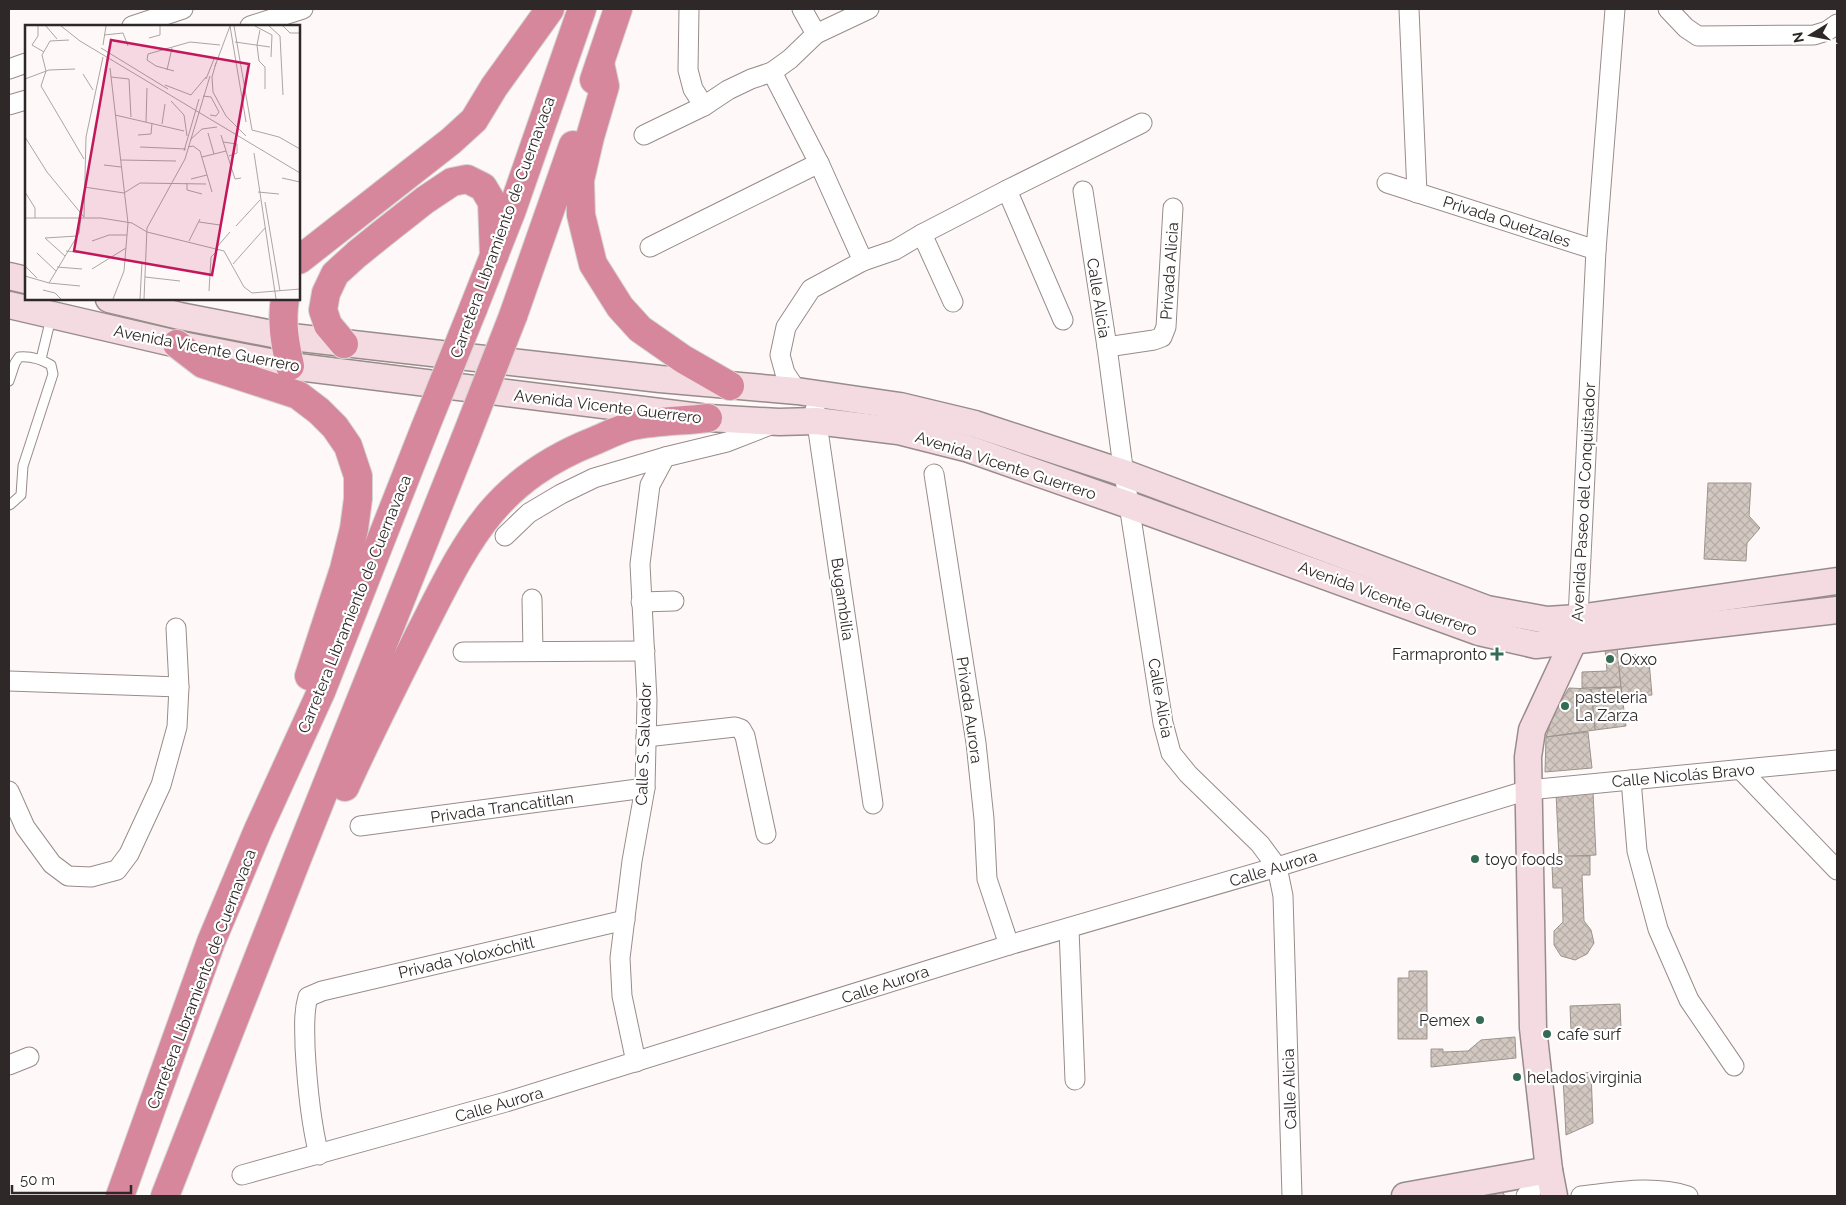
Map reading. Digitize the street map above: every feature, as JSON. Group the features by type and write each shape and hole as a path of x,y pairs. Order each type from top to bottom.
{"highway":[{"path":"300,259 451,141 474,120 494,87 550,9"},
{"name":"Carretera Libramiento de Cuernavaca","path":"120,1196 212,942 258,830 321,692 512,210 582,9"},
{"path":"165,1196 513,316 548,220 618,9"},
{"path":"600,63 605,86 580,180 581,215 593,264 620,307 640,329 684,359 730,386"},
{"path":"344,344 328,325 323,310 326,293 335,274 363,248 425,200 452,182 467,179 483,187 492,202 494,256"},
{"path":"285,300 283,336 290,366"},
{"path":"177,344 203,364 298,395 320,411 335,427 348,446 358,476 358,499 354,529 344,569 258,830"},
{"path":"269,932 302,880 379,713 457,561 474,534 500,501 530,474 567,452 632,426 708,418"}],"main road":[{"path":"9,276 25,280"},
{"name":"Avenida Vicente Guerrero","path":"113,300 180,316 283,336 660,379 805,392 900,406 975,424 1124,472 1486,609 1547,620 1575,630 1837,610"},
{"name":"Avenida Vicente Guerrero","path":"9,305 177,344 290,366 708,418 779,422 816,421 898,431 969,449 1130,504 1479,632 1536,645 1575,630 1837,581"},
{"path":"655,412 660,379"},
{"name":"Avenida Paseo del Conquistador","path":"1554,1196 1548,1170 1533,1028 1528,757 1532,730 1575,630"},
{"path":"1405,1196 1548,1170"}],"street":[{"path":"135,25 183,9"},
{"path":"253,25 303,9"},
{"path":"689,9 688,70 693,89 704,106"},
{"path":"802,9 816,34"},
{"path":"644,135 704,106 735,86 772,72 790,59 816,34 869,9"},
{"path":"1409,9 1417,193"},
{"name":"Avenida Paseo del Conquistador","path":"1575,630 1596,250 1614,9"},
{"path":"1668,9 1686,28 1698,36 1814,35 1827,31 1837,24"},
{"path":"9,69 25,63"},
{"path":"772,72 819,163 863,261"},
{"path":"805,392 785,373 780,355 786,327 811,289 863,261 895,250 1007,190 1142,123"},
{"path":"650,248 819,163"},
{"name":"Privada Quetzales","path":"1387,183 1596,250"},
{"path":"1007,190 1063,320"},
{"name":"Calle Alicia","path":"1083,191 1124,472 1164,723 1171,753 1188,774 1260,844 1277,867 1283,896 1292,1196"},
{"name":"Privada Alicia","path":"1107,347 1154,340 1162,337 1166,327 1173,208"},
{"path":"922,234 953,302"},
{"name":"Bugambilia","path":"805,392 816,421 873,804"},
{"path":"505,536 529,514 561,494 594,478 665,457 727,442 779,422"},
{"name":"Calle S. Salvador","path":"636,1062 622,996 620,958 632,860 644,788 646,737 640,564 650,485 665,457"},
{"name":"Privada Aurora","path":"934,474 976,744 984,819 987,879 1009,945"},
{"path":"532,599 533,651"},
{"path":"641,602 674,601"},
{"path":"9,791 25,827 52,864 68,876 91,877 117,870 129,854 161,786 177,727 179,687 176,628"},
{"path":"463,652 644,651"},
{"path":"9,680 179,687"},
{"path":"646,737 735,727 741,730 745,736 766,834"},
{"name":"Calle Nicolás Bravo","path":"1528,790 1837,760"},
{"path":"1741,770 1837,870"},
{"path":"1631,780 1637,851 1658,930 1689,1000 1734,1066"},
{"name":"Privada Trancatitlan","path":"360,826 644,788"},
{"name":"Calle Aurora","path":"242,1175 506,1102 1009,945 1277,867 1528,790"},
{"name":"Privada Yoloxóchitl","path":"319,1155 312,1126 306,1063 304,1012 308,998 322,991 625,920"},
{"path":"1069,929 1075,1080"},
{"path":"9,1065 29,1057"},
{"path":"1526,1196 1548,1170"},
{"path":"1581,1196 1639,1189 1665,1191 1688,1196"}],"lane":[{"path":"41,359 52,315"},
{"path":"9,381 15,362 19,358 41,359 51,366 53,374 24,466 21,496 9,505"}],"building":[{"path":"1708,483 1751,483 1749,516 1760,528 1747,543 1746,561 1704,559"},
{"path":"1617,647 1621,687 1582,688 1582,672 1607,671 1605,649"},
{"path":"1635,654 1641,662 1649,661 1652,695 1622,697 1619,667"},
{"path":"1621,687 1626,726 1595,730 1591,689"},
{"path":"1569,688 1591,689 1595,730 1546,737 1553,715"},
{"path":"1588,732 1592,768 1545,772 1546,737"},
{"path":"1593,792 1596,855 1559,857 1556,793"},
{"path":"1562,856 1590,856 1590,875 1582,875 1584,921 1591,930 1594,943 1587,954 1575,960 1561,956 1554,945 1554,931 1563,922 1562,888 1553,888 1552,865 1562,865"},
{"path":"1409,971 1427,971 1427,1039 1398,1039 1398,978 1409,978"},
{"path":"1620,1004 1621,1028 1571,1031 1570,1006"},
{"path":"1515,1037 1516,1058 1431,1067 1431,1049 1443,1049 1443,1052 1468,1051 1481,1040"},
{"path":"1591,1072 1593,1123 1566,1135 1563,1077"},
{"path":"1502,1191 1505,1196 1486,1196"}],"place":[{"name":"Farmapronto","path":"1497,654"},
{"name":"Oxxo","path":"1610,659"},
{"name":"pasteleria La Zarza","path":"1565,706"},
{"name":"toyo foods","path":"1475,859"},
{"name":"Pemex","path":"1480,1020"},
{"name":"cafe surf","path":"1547,1034"},
{"name":"helados virginia","path":"1517,1077"}]}
